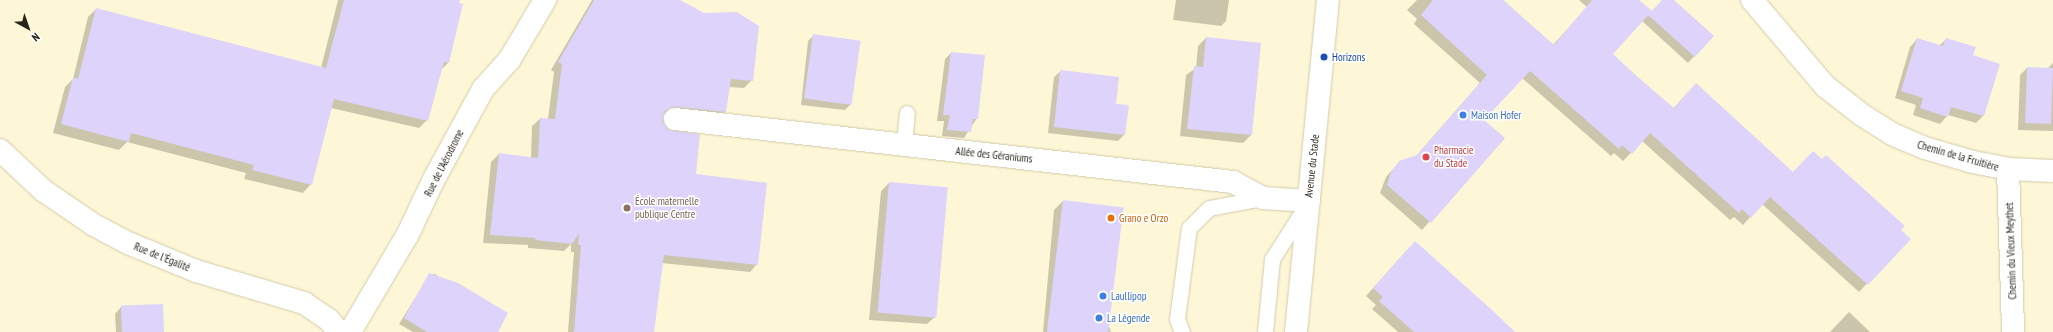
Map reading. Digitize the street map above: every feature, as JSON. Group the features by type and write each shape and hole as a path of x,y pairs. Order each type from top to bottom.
{"street":[{"name":"Rue de l'Aérodrome","path":"350,332 408,234 433,181 483,89 510,59 545,0"},
{"name":"Avenue du Stade","path":"1296,332 1328,0"},
{"name":"Chemin de la Fruitière","path":"1752,0 1825,86 1877,125 1925,148 2008,169 2053,171"},
{"name":"Allée des Géraniums","path":"675,119 1233,182 1263,198 1309,201"},
{"name":"Rue de l'Égalité","path":"0,150 44,192 94,225 128,243 196,271 304,303 329,320 339,332"},
{"name":"Chemin du Vieux Meythet","path":"2008,169 2013,332"}],"lane":[{"path":"904,145 907,113"},
{"path":"1182,332 1177,319 1189,228 1208,208 1263,198"},
{"path":"1265,332 1272,259 1309,201"}],"building":[{"path":"344,0 460,0 459,3 463,4 449,63 444,62 428,121 334,99 312,185 252,170 254,165 131,133 129,142 61,124 73,77 78,79 96,8 326,68"},
{"path":"594,0 680,0 704,13 737,12 759,26 753,81 731,79 726,112 676,107 665,111 663,118 668,129 700,134 696,174 767,183 758,265 664,255 654,332 574,332 581,245 578,245 579,233 572,244 535,240 536,238 490,235 499,153 538,158 540,118 555,119 562,64 558,62"},
{"path":"1433,0 1503,0 1554,45 1592,0 1639,0 1652,11 1613,54 1634,74 1674,108 1696,83 1793,172 1813,151 1822,159 1826,155 1905,226 1901,230 1911,239 1868,285 1770,197 1751,218 1742,209 1739,213 1650,133 1632,154 1622,145 1619,149 1530,71 1484,120 1505,138 1431,223 1387,185 1391,172 1399,161 1417,155 1487,75 1421,15"},
{"path":"1662,0 1674,0 1714,36 1695,57 1648,15"},
{"path":"813,34 861,41 851,105 804,98"},
{"path":"1206,37 1261,43 1252,135 1187,129 1194,66 1203,67"},
{"path":"1917,38 1943,46 1946,38 1976,47 1973,55 2000,64 1984,116 1951,107 1948,117 1920,108 1923,98 1901,91"},
{"path":"951,52 985,55 978,119 973,119 971,132 947,130 950,115 943,115"},
{"path":"2027,67 2053,68 2051,124 2025,123"},
{"path":"1060,70 1119,77 1116,104 1129,105 1125,135 1054,127"},
{"path":"889,182 948,187 936,318 878,313"},
{"path":"1063,200 1124,207 1108,332 1047,332"},
{"path":"1415,241 1515,332 1414,332 1379,301 1383,297 1373,288"},
{"path":"429,273 458,283 508,313 498,332 427,332 404,318"},
{"path":"163,304 164,332 122,332 121,305"}],"place":[{"name":"Horizons","path":"1324,57"},
{"name":"Maison Hofer","path":"1463,115"},
{"name":"Pharmacie du Stade","path":"1426,157"},
{"name":"École maternelle publique Centre","path":"627,208"},
{"name":"Grano e Orzo","path":"1111,218"},
{"name":"Laullipop","path":"1103,296"},
{"name":"La Légende","path":"1099,318"}]}
